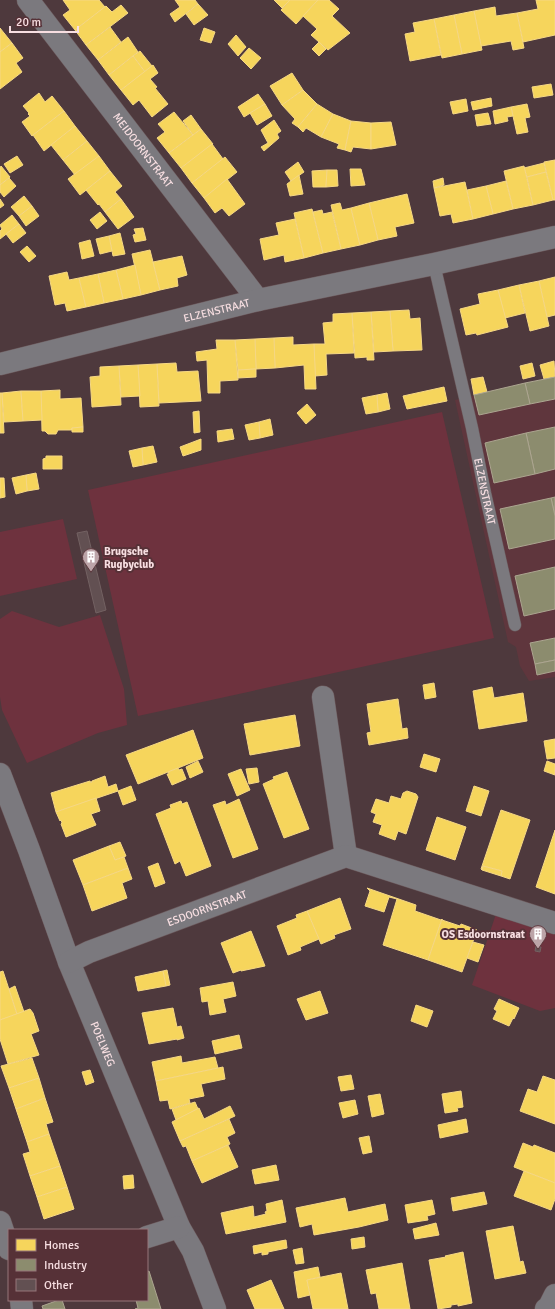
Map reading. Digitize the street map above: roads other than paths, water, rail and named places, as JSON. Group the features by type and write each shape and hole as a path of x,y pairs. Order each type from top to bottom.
{"street":[{"name":"MEIDOORNSTRAAT","path":"28,0 258,300"},
{"name":"ELZENSTRAAT","path":"0,364 258,300 434,264 555,237"},
{"path":"323,697 346,856 555,923"},
{"name":"POELWEG","path":"0,774 69,962 179,1227 194,1251 215,1309"},
{"name":"ESDOORNSTRAAT","path":"69,962 96,950 346,856"},
{"path":"0,1222 8,1246"},
{"path":"148,1237 179,1227"},
{"path":"546,1309 549,1307 555,1295"}],"lane":[{"name":"ELZENSTRAAT","path":"434,264 472,428 514,625"}],"place":[{"name":"Brugsche Rugbyclub","path":"91,572"},
{"name":"OS Esdoornstraat","path":"538,949"}]}
